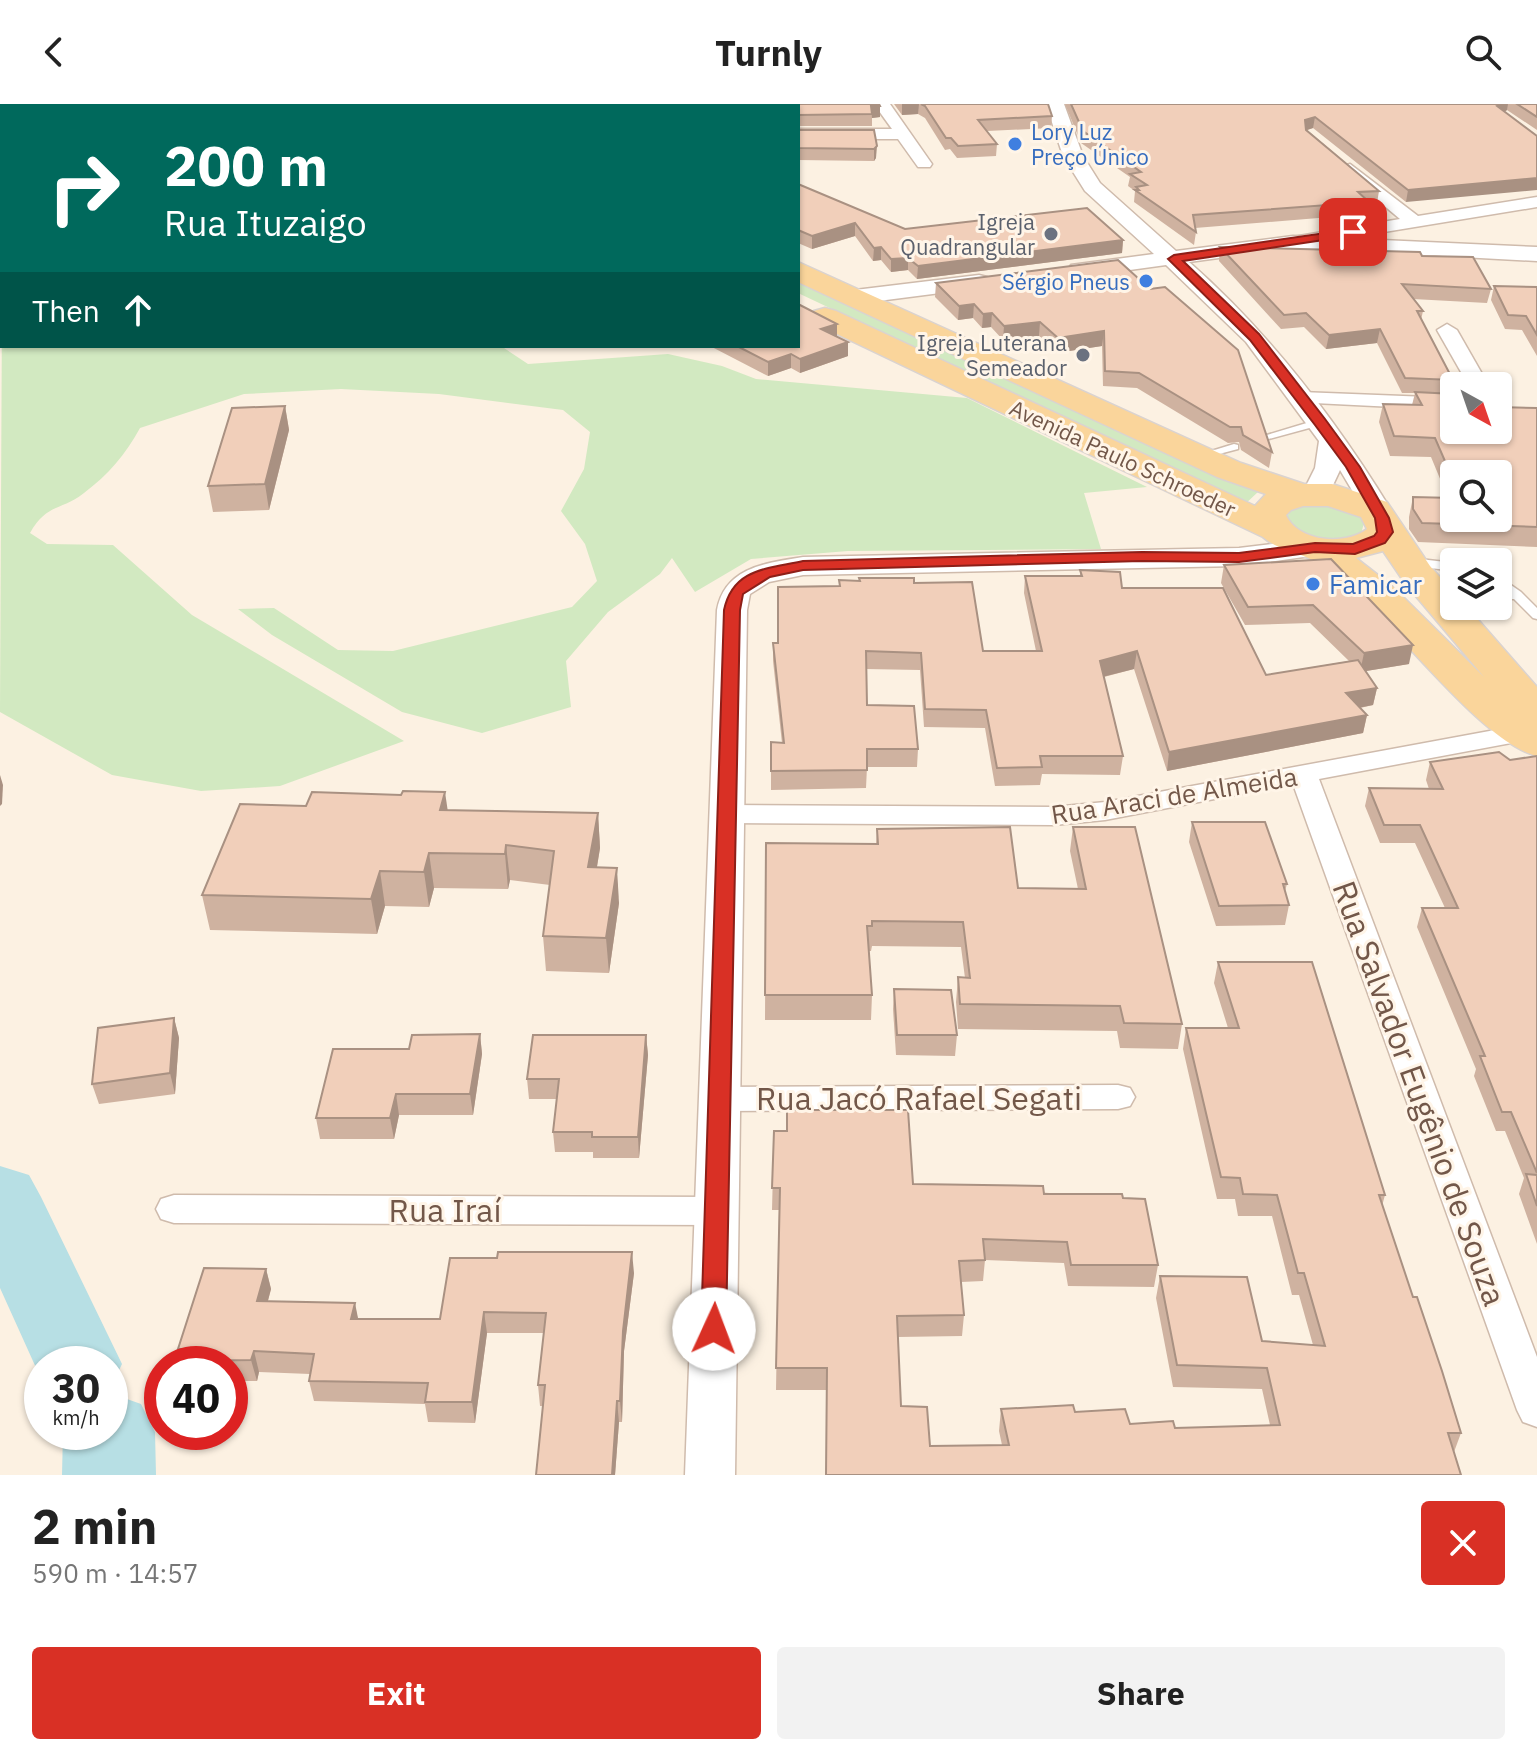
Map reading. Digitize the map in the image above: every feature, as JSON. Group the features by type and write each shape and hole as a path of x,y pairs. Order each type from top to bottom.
{"main road":[{"name":"Avenida Paulo Schroeder","path":"800,272 1245,476 1309,494 1362,504 1383,521"},
{"name":"Avenida Paulo Schroeder","path":"800,305 1298,540 1378,594 1504,719 1532,729"},
{"path":"1309,494 1289,497 1271,507 1269,521 1298,540 1338,550 1369,545 1385,532 1383,521"},
{"path":"1383,521 1408,561 1440,581"},
{"path":"1468,620 1532,729"}],"street":[{"path":"882,104 924,164"},
{"path":"1055,104 1073,156 1092,187 1174,259 1254,337 1326,430 1383,521"},
{"path":"800,134 903,134"},
{"path":"1334,155 1414,222"},
{"path":"1052,274 1293,242 1537,202"},
{"path":"1293,242 1537,254"},
{"path":"855,297 1007,279"},
{"path":"1447,330 1471,372"},
{"path":"1301,398 1440,403"},
{"path":"1309,494 1328,468 1326,430"},
{"path":"710,1475 732,610 736,592 748,581 784,568 829,564 1264,556 1298,540"},
{"name":"Rua Araci de Almeida","path":"727,814 1054,816 1142,805 1532,729"},
{"name":"Rua Salvador Eugênio de Souza","path":"1304,775 1537,1410"},
{"name":"Rua Jacó Rafael Segati","path":"720,1099 1118,1097"},
{"name":"Rua Iraí","path":"174,1209 717,1211"}],"lane":[{"path":"1265,437 1326,430"},
{"path":"1200,456 1234,447"},
{"path":"1512,591 1537,615"},
{"path":"1512,595 1517,595"}],"green space":[{"path":"800,284 1258,492 1243,506 800,294"},
{"path":"2,348 504,348 528,364 668,354 722,366 756,379 967,398 1147,487 1084,493 1101,549 848,551 751,559 695,592 672,558 660,574 608,612 566,661 571,707 482,733 402,712 272,635 238,609 274,608 338,650 393,651 572,607 597,581 585,544 561,511 584,469 590,432 563,410 439,394 341,389 244,394 140,428 101,479 76,499 48,512 30,533 47,544 113,545 192,615 404,741 280,786 201,791 112,775 0,712"},
{"path":"1327,504 1360,516 1364,523 1361,534 1331,541 1312,536 1286,520 1297,507"}],"building":[{"path":"800,104 879,104 871,106 872,114 800,115"},
{"path":"921,104 1048,104 1052,116 978,120 997,144 958,146 951,138 946,138"},
{"path":"1071,104 1501,104 1497,106 1537,136 1537,178 1408,190 1315,117 1305,120 1306,130 1379,191 1358,192 1369,202 1193,215 1196,232 1135,190 1147,185 1130,174 1141,172 1083,131"},
{"path":"1517,104 1537,104 1537,117"},
{"path":"800,130 874,130 877,146 874,149 800,148"},
{"path":"800,185 905,229 1087,208 1123,240 918,266 908,258 891,259 881,247 874,248 855,223 812,236 800,231"},
{"path":"1220,247 1420,252 1422,256 1473,257 1491,289 1402,284 1423,311 1417,311 1449,372 1440,372 1440,379 1405,378 1380,329 1329,335 1306,313 1284,315"},
{"path":"1118,260 1150,289 1165,287 1238,350 1272,452 1243,435 1241,427 1230,427 1139,373 1105,371 1104,331 1058,338 1040,322 1004,326 992,313 983,314 974,304 959,306 936,283"},
{"path":"1494,286 1537,287 1537,335 1526,316 1508,315"},
{"path":"800,305 837,324 821,329 848,342 800,359 791,354 768,362 741,348 800,348"},
{"path":"1415,392 1440,393 1440,444 1512,444 1512,407 1537,408 1537,527 1512,526 1512,460 1444,460 1435,438 1394,436 1383,404 1422,405"},
{"path":"285,406 265,484 208,486 232,408"},
{"path":"1413,497 1440,498 1440,524 1422,523 1413,509"},
{"path":"1331,559 1413,645 1364,653 1313,605 1248,607 1224,565"},
{"path":"1080,570 1120,572 1122,588 1223,588 1266,675 1358,660 1377,688 1346,693 1367,715 1169,752 1137,651 1100,661 1123,756 1040,756 1042,767 997,768 986,710 925,709 921,653 866,651 867,705 914,706 918,749 867,749 867,770 771,771 771,742 784,743 773,643 778,643 778,587 840,586 839,580 860,581 859,578 914,578 914,583 972,582 983,651 1042,651 1025,576 1082,576"},
{"path":"1499,752 1510,760 1537,756 1537,1173 1511,1112 1502,1112 1480,1056 1485,1056 1422,908 1458,908 1420,825 1384,825 1369,788 1443,789 1430,762"},
{"path":"403,791 445,792 440,810 598,813 588,867 617,868 606,938 543,936 554,851 506,845 505,854 429,853 424,872 380,871 371,899 202,895 240,804 306,806 312,792 401,795"},
{"path":"1192,822 1265,822 1287,884 1283,884 1289,905 1219,906"},
{"path":"1010,827 1018,888 1086,889 1073,827 1135,827 1182,1024 1124,1023 1120,1006 960,1004 958,977 970,978 963,922 872,921 872,926 867,926 872,995 765,995 766,843 878,844 877,829"},
{"path":"1218,962 1312,962 1385,1195 1379,1195 1413,1297 1417,1297 1461,1433 1448,1433 1461,1475 826,1475 827,1368 776,1368 780,1188 772,1188 774,1131 787,1131 787,1110 908,1110 913,1184 1043,1186 1044,1194 1122,1194 1123,1198 1145,1199 1158,1265 1071,1265 1067,1242 983,1239 985,1260 959,1261 964,1315 897,1316 901,1406 927,1407 930,1446 1009,1445 1001,1409 1073,1405 1075,1412 1125,1409 1130,1424 1173,1421 1175,1428 1280,1425 1267,1368 1177,1365 1160,1276 1247,1277 1262,1341 1325,1346 1304,1273 1298,1273 1277,1195 1243,1194 1240,1178 1221,1177 1186,1028 1239,1028"},
{"path":"894,989 951,990 957,1035 897,1035"},
{"path":"174,1018 170,1073 92,1084 98,1028"},
{"path":"480,1034 470,1094 396,1094 390,1118 316,1118 333,1049 409,1049 412,1035"},
{"path":"533,1035 646,1035 638,1137 592,1137 592,1132 553,1132 559,1079 527,1079"},
{"path":"1526,1174 1537,1175 1537,1206"},
{"path":"498,1252 632,1252 612,1475 536,1475 545,1385 538,1385 546,1313 484,1312 472,1402 425,1402 428,1383 309,1381 314,1354 254,1351 251,1360 248,1360 248,1346 179,1346 204,1268 266,1269 257,1301 355,1303 351,1319 440,1319 450,1258 497,1258"}],"waterway":[{"path":"0,1197 70,1346"},
{"path":"109,1450 109,1475"}],"place":[{"name":"Lory Luz Preço Único","path":"1015,144"},
{"name":"Igreja Quadrangular","path":"1051,234"},
{"name":"Sérgio Pneus","path":"1146,281"},
{"name":"Igreja Luterana Semeador","path":"1083,355"},
{"name":"Famicar","path":"1313,584"}],"route":[{"path":"714,1329 732,610 736,592 748,581 765,574 803,566 1142,556 1264,556 1315,548 1355,549 1379,540 1385,532 1385,524 1367,489 1320,422 1254,337 1174,259 1353,232"}]}
